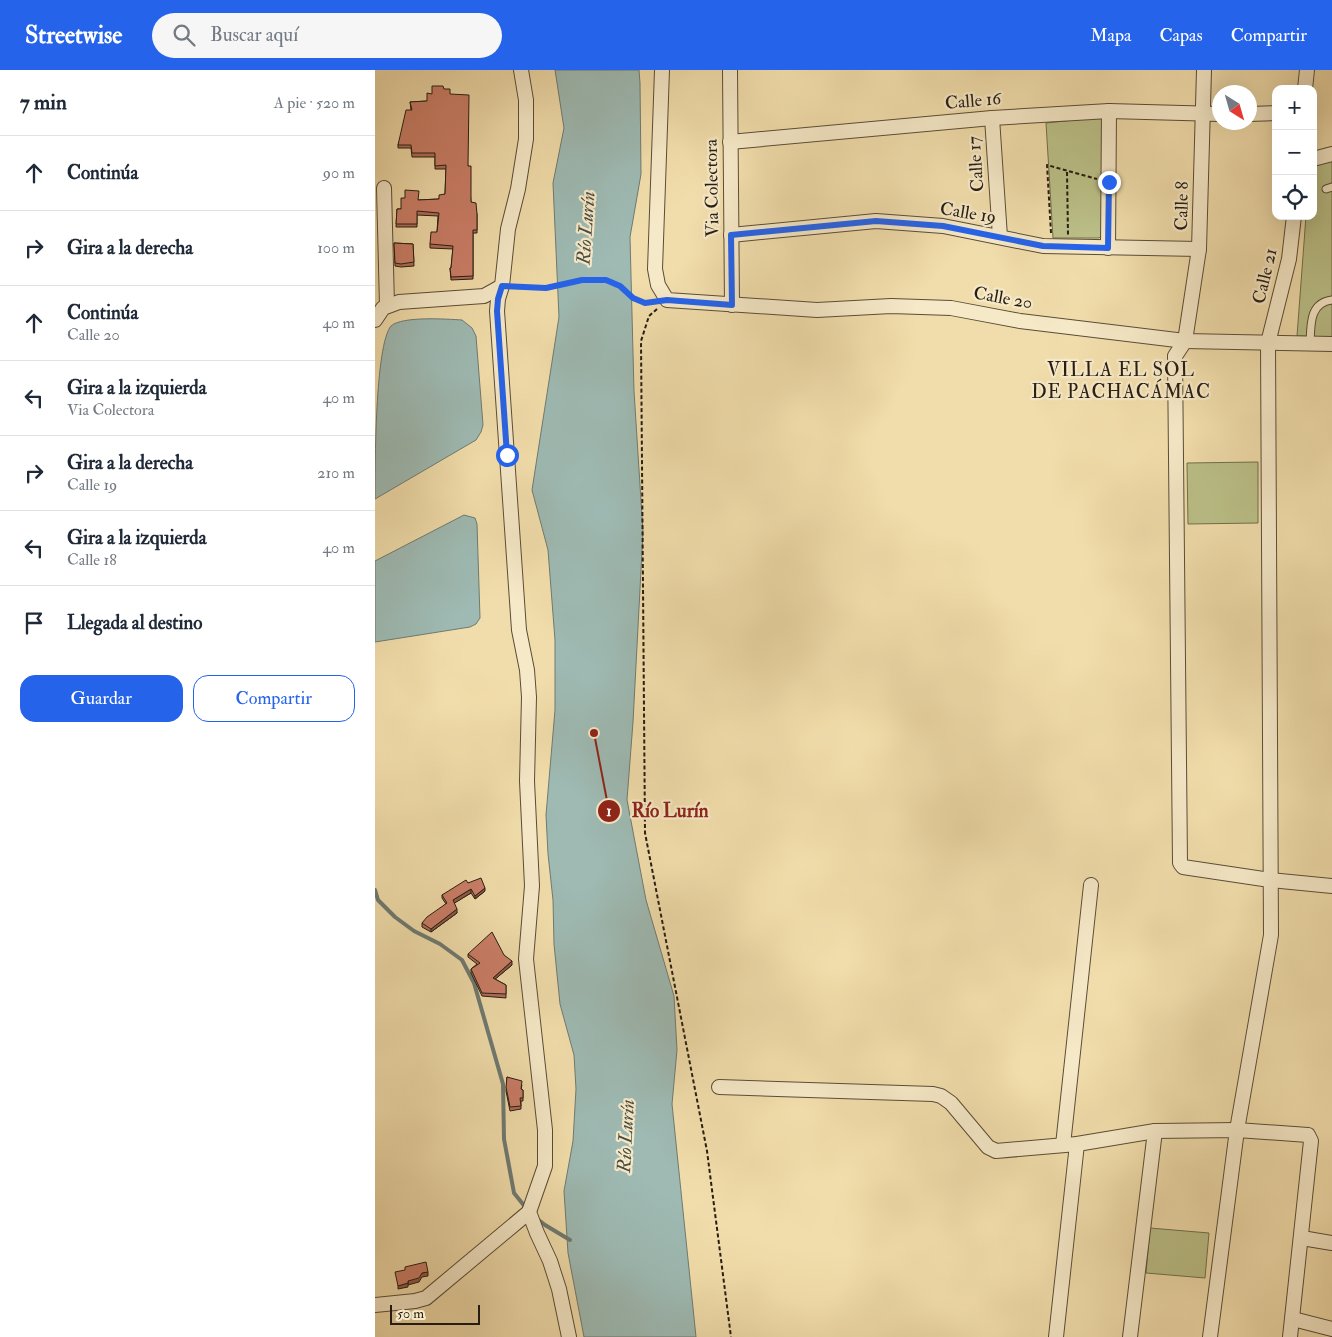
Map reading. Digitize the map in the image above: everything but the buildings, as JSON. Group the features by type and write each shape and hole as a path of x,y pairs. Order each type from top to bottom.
{"street":[{"path":"375,1305 426,1298 529,1212 545,1166 545,1130 526,959 532,886 527,781 529,697 527,670 519,630 497,311 502,286 508,229 519,189 526,139 526,100 521,70"},
{"path":"662,70 655,269 658,285 667,300"},
{"name":"Via Colectora","path":"730,70 732,305"},
{"name":"Calle 8","path":"1204,70 1199,249 1185,341 1175,356 1180,863 1183,867 1270,880"},
{"path":"1305,85 1307,70"},
{"path":"1108,248 1109,111"},
{"name":"Calle 16","path":"730,142 992,118 1109,111 1212,114"},
{"path":"1257,114 1272,113"},
{"name":"Calle 17","path":"992,118 1000,237"},
{"path":"1317,158 1332,154"},
{"path":"384,188 387,306"},
{"name":"Calle 21","path":"1210,1337 1237,1130 1270,945 1267,343 1289,260 1294,220"},
{"name":"Calle 19","path":"731,235 876,221 943,226 1043,246 1199,249"},
{"path":"375,320 383,308 399,302 484,296 502,286"},
{"name":"Calle 20","path":"667,300 817,310 891,306 951,308 1020,321 1185,341 1332,344"},
{"path":"1270,880 1332,886"},
{"path":"1056,1337 1091,885"},
{"path":"719,1087 933,1094 941,1096 951,1104 992,1150 996,1151 1070,1145 1155,1131 1237,1130 1305,1134 1310,1137 1311,1141 1290,1337"},
{"path":"1130,1337 1155,1131"},
{"path":"529,1212 550,1261 559,1289 569,1337"},
{"path":"1302,1238 1332,1243"},
{"path":"1293,1319 1332,1329"}],"lane":[{"path":"1310,344 1313,314 1323,302 1332,300"}],"path":[{"path":"1051,246 1047,165 1109,182"},
{"path":"1067,171 1068,247"},
{"path":"502,286 546,288 582,280 606,280 620,286 633,298 645,303 667,300"},
{"path":"667,300 649,316 641,341 645,833 707,1151 731,1337"}],"green space":[{"path":"1103,117 1103,235 1099,238 1053,238 1046,123"},
{"path":"1332,160 1332,337 1297,336 1306,220 1317,220 1317,163"},
{"path":"1258,462 1258,523 1188,524 1187,463"},
{"path":"1150,1228 1209,1233 1205,1278 1146,1273"}],"water":[{"path":"555,70 639,70 641,174 630,237 634,391 643,532 627,800 646,900 674,996 677,1050 672,1104 696,1337 584,1337 568,1253 564,1191 573,1141 576,1089 574,1055 560,1004 554,944 553,900 546,815 555,710 555,640 548,550 532,490 559,317 553,183 564,128"},
{"path":"414,319 462,320 472,328 476,336 483,425 481,432 476,440 375,499 379,381 386,338 391,326"},
{"path":"464,515 475,518 477,524 480,618 476,624 470,627 375,642 375,561"}],"waterway":[{"path":"375,890 378,900 395,917 414,931 440,944 462,960 474,983 503,1084 504,1139 514,1193 526,1208"},
{"path":"536,1218 570,1240"}],"place":[{"name":"Río Lurín","path":"594,733"}],"district":[{"name":"VILLA EL SOL DE PACHACÁMAC","path":"1121,381"}],"route":[{"path":"507,455 497,311 502,286 546,288 582,280 606,280 620,286 633,298 645,303 667,300 732,305 731,235 876,221 943,226 1043,246 1108,248 1109,182"}]}
